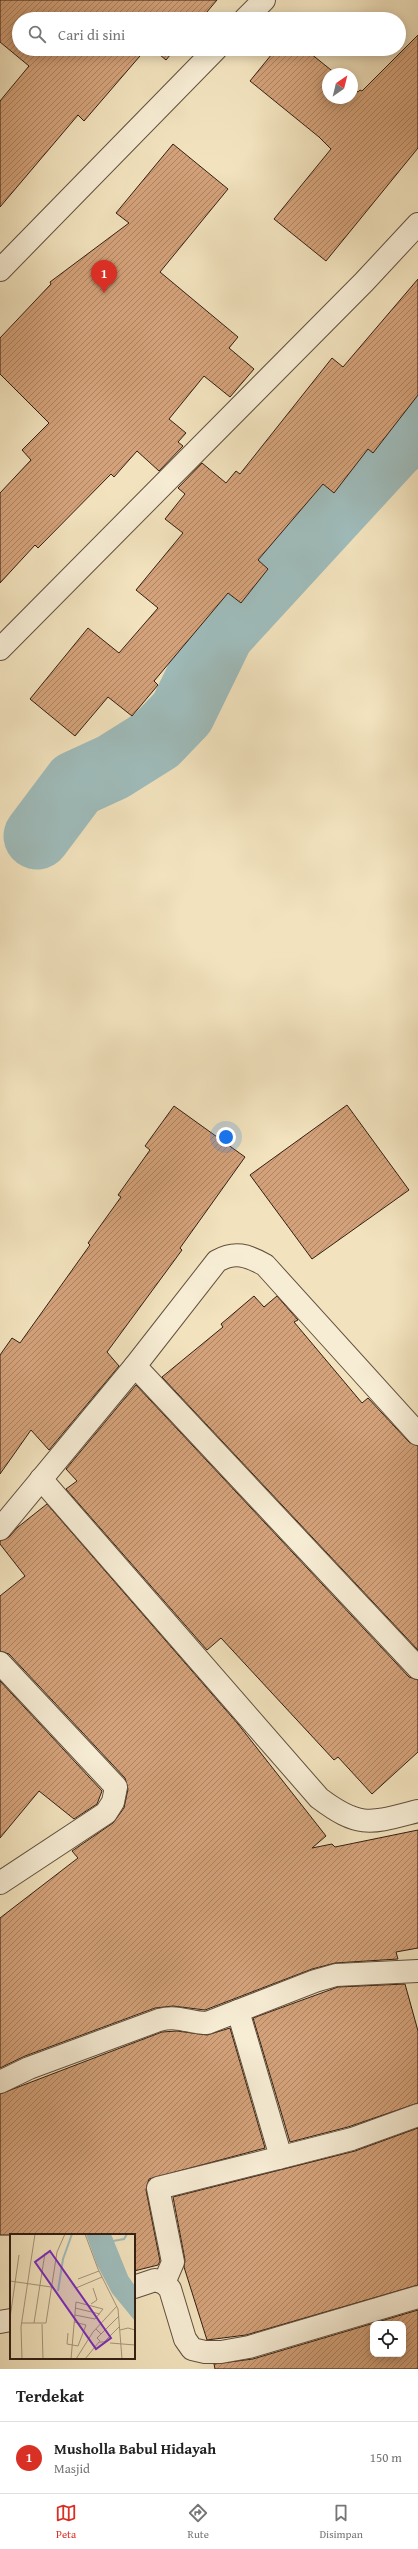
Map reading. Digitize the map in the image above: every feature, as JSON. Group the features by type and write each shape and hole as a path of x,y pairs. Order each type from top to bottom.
{"street":[{"path":"253,12 264,0"},
{"path":"0,270 209,56"},
{"path":"0,649 358,287 418,224"},
{"path":"0,1529 135,1366 217,1261 227,1256 238,1254 251,1257 265,1265 418,1434"},
{"path":"135,1366 418,1668"},
{"path":"41,1479 319,1798 340,1814 354,1820 378,1822 418,1811"},
{"path":"0,1663 116,1787 113,1802 106,1813 0,1883"},
{"path":"0,2082 28,2068 159,2020 171,2017 198,2023 207,2023 336,1975 418,1971"},
{"path":"238,2011 279,2148 278,2158"},
{"path":"164,2283 173,2262 158,2188 352,2139 418,2115"},
{"path":"135,2287 155,2280 164,2283 170,2289 185,2339 192,2349 205,2352 249,2347 418,2297"},
{"path":"0,2322 10,2320"}],"building":[{"path":"0,0 217,0 207,12 12,12 12,52 0,42"},
{"path":"418,35 418,148 326,261 274,219 331,149 319,137 250,81 270,56 314,56 329,68 322,68 322,104 358,104 358,92 360,90 362,91 397,56 406,56 406,47"},
{"path":"17,56 140,56 84,121 78,115 0,207 0,101 29,66"},
{"path":"161,56 169,56 166,60"},
{"path":"173,144 228,189 160,272 238,337 229,348 254,369 230,397 204,376 169,419 186,433 178,442 183,446 159,471 137,451 114,477 111,474 38,548 35,545 0,583 0,493 31,460 22,450 49,423 0,374 0,338 51,284 50,282 129,223 116,213"},
{"path":"418,279 418,395 373,453 368,449 334,493 323,484 258,560 268,569 241,603 228,593 154,681 158,685 132,716 108,697 75,736 30,699 88,628 119,653 158,608 136,590 183,533 165,519 185,494 178,488 202,463 226,483 236,471 240,474 332,358 343,367"},
{"path":"347,1105 409,1190 312,1259 250,1175"},
{"path":"174,1106 245,1157 180,1248 182,1250 107,1352 119,1366 49,1450 31,1430 0,1474 0,1355 12,1338 20,1343 90,1245 88,1243 121,1197 118,1195 150,1150 145,1146"},
{"path":"254,1296 264,1307 277,1296 298,1320 294,1322 362,1403 368,1398 409,1442 418,1446 418,1650 162,1377 223,1327 221,1324"},
{"path":"136,1385 409,1677 418,1680 418,1752 372,1794 338,1757 334,1760 221,1638 207,1650 66,1489 77,1481 66,1469"},
{"path":"47,1504 238,1724 326,1836 312,1848 332,1844 335,1847 418,1830 418,1948 396,1952 398,1959 335,1963 312,1969 205,2010 173,2006 155,2008 25,2056 0,2068 0,1918 78,1858 72,1851 113,1823 124,1808 128,1789 125,1778 9,1654 0,1651 0,1596 25,1576 0,1544 0,1541 9,1537 18,1527"},
{"path":"0,1681 102,1791 97,1804 74,1819 39,1791 0,1838"},
{"path":"405,1984 418,2031 418,2103 348,2127 290,2142 253,2018 338,1987"},
{"path":"230,2028 265,2148 149,2179 146,2190 160,2261 158,2265 135,2271 135,2234 0,2235 0,2094 162,2032 177,2031 207,2035"},
{"path":"418,2128 418,2285 246,2335 207,2340 184,2267 185,2260 173,2197 355,2151"},
{"path":"418,2310 418,2369 215,2369 214,2364 253,2359 370,2324 370,2357 406,2357 406,2321 381,2321"}],"waterway":[{"path":"37,836 76,784 113,767 156,740 182,713 221,633 391,448 418,424"}],"place":[{"name":"Musholla Babul Hidayah","path":"104,293"}]}
